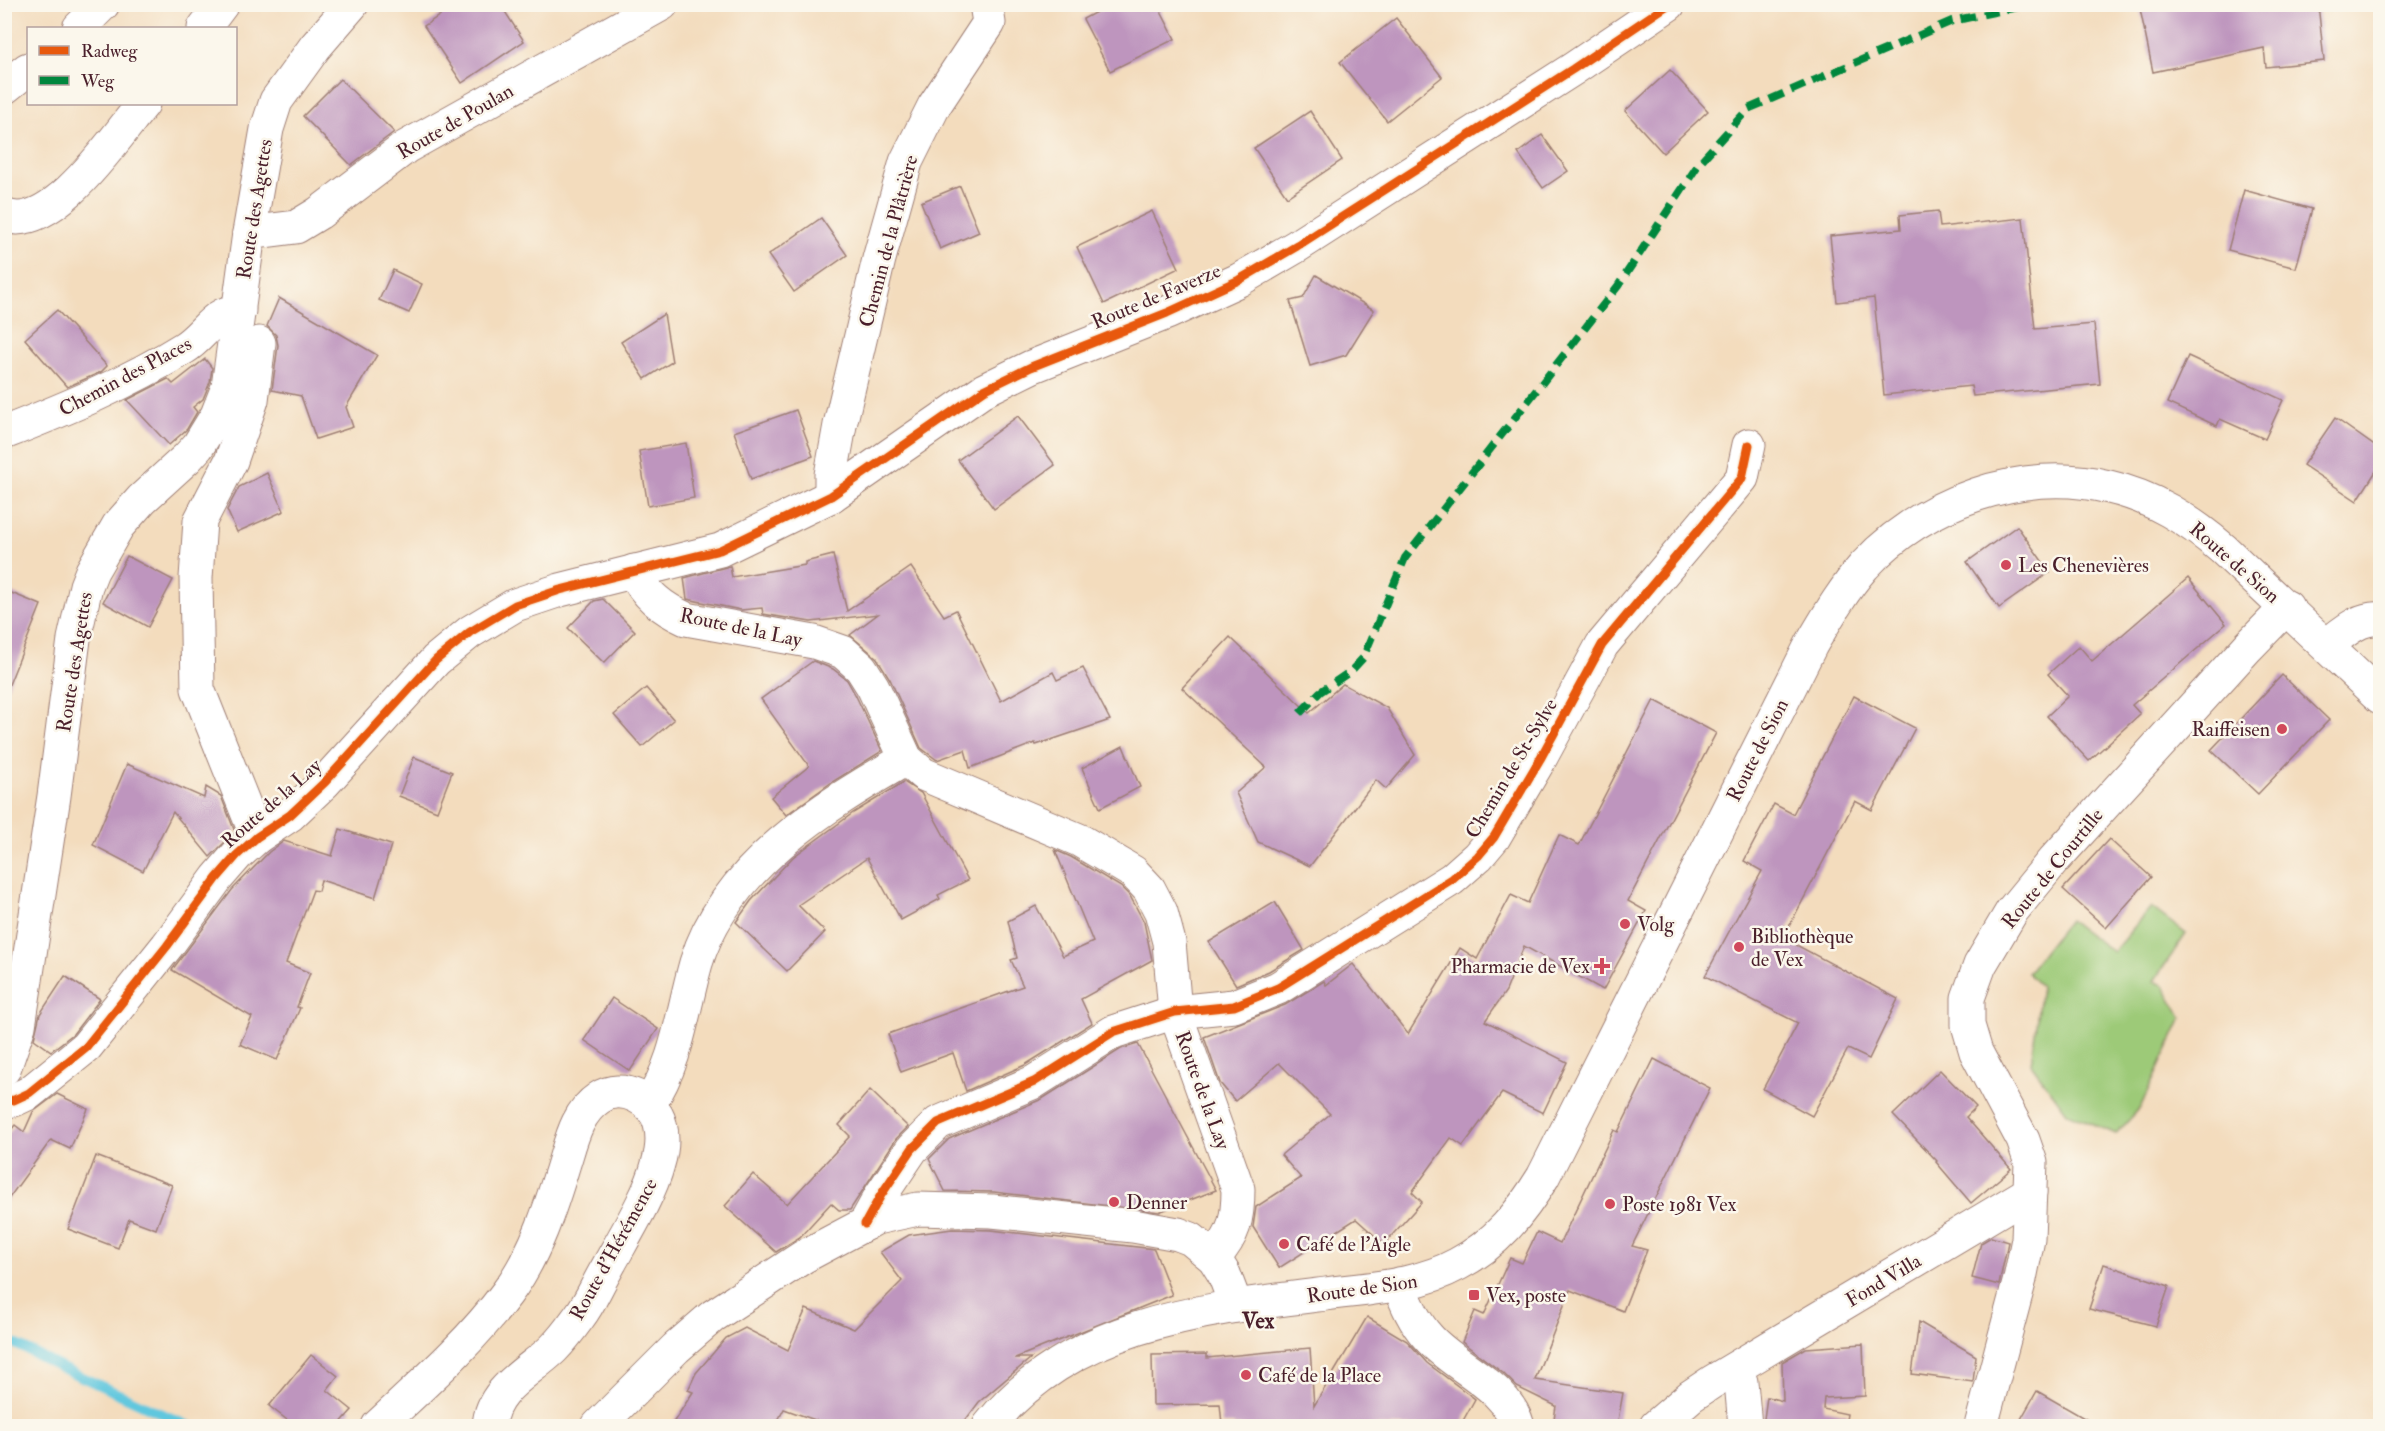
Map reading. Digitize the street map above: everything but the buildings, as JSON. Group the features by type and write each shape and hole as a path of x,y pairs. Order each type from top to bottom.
{"street":[{"path":"80,27 103,4"},
{"path":"205,27 222,4"},
{"name":"Route des Agettes","path":"4,1069 19,1026 54,796 74,639 86,586 118,526 142,499 198,446 217,414 228,387 249,233 267,129 276,100 315,47 352,4"},
{"name":"Route de Poulan","path":"249,233 266,233 296,227 319,213 406,147 662,4"},
{"name":"Chemin de la Plâtrière","path":"831,496 831,475 840,425 879,259 906,162 934,106 989,23 986,4"},
{"name":"Route de Faverze","path":"634,571 720,550 831,496 984,390 1031,367 1167,313 1239,280 1297,246 1465,139 1669,4"},
{"path":"4,88 27,70"},
{"path":"8,226 38,214 61,199 85,174 142,105"},
{"name":"Chemin des Places","path":"4,433 115,385 185,348 203,334 218,316 228,311 239,311"},
{"path":"257,837 198,689 196,578 200,521 231,461 252,400 259,343"},
{"name":"Chemin de St-Sylve","path":"865,1224 881,1195 912,1149 938,1123 1034,1082 1113,1032 1175,1012 1234,1006 1278,988 1452,879 1478,856 1494,837 1540,759 1602,645 1742,478 1749,445"},
{"name":"Route de Sion","path":"989,1426 1007,1404 1044,1372 1097,1343 1162,1320 1236,1306 1399,1284 1426,1278 1459,1264 1505,1230 1525,1206 1542,1177 1811,645 1846,589 1864,567 1894,539 1942,509 2001,488 2046,482 2107,486 2155,502 2180,516 2223,549 2380,697"},
{"name":"Route de la Lay","path":"4,1101 14,1100 29,1093 86,1047 237,855 257,837 290,815 325,782 436,660 470,632 515,605 560,590 634,571 641,586 655,601 668,611 686,619 814,642 843,652 861,668 873,687 906,759 923,774 942,784 1079,840 1133,872 1149,889 1161,912 1169,942 1175,1012 1238,1189 1238,1210 1229,1240 1214,1258"},
{"name":"Route de Courtille","path":"1981,1426 2020,1280 2028,1239 2031,1163 2024,1140 1976,1052 1968,1025 1968,998 1980,965 2012,910 2053,861 2267,626 2287,607"},
{"path":"2326,645 2358,622 2366,619 2380,619"},
{"path":"378,1426 467,1341 508,1291 531,1251 551,1205 575,1128 581,1116 600,1098 610,1094 634,1094 649,1104 661,1086 673,1056 696,963 707,934 731,896 785,839 869,779 906,759"},
{"name":"Route d'Hérémence","path":"489,1426 489,1415 506,1388 553,1348 581,1315 636,1214 657,1168 663,1143 660,1122 649,1104"},
{"name":"Fond Villa","path":"1656,1426 1691,1396 2030,1192"},
{"path":"598,1426 676,1348 713,1316 803,1257 876,1218 918,1209 992,1211 1133,1226 1178,1234 1191,1239 1214,1258 1224,1274 1236,1306"},
{"path":"1399,1284 1409,1309 1428,1337 1498,1394 1515,1413 1518,1426"},
{"path":"1736,1369 1741,1382 1745,1426"}],"green space":[{"path":"2151,907 2186,934 2154,981 2163,985 2182,1018 2140,1108 2116,1134 2067,1113 2031,1064 2041,986 2027,973 2069,920 2113,952"}],"waterway":[{"path":"4,1338 62,1368 189,1426"}],"marked path":[{"path":"1300,713 1320,692 1351,671 1363,658 1405,558 1618,286 1700,162 1748,109 1952,21 2032,4"}],"cycle path":[{"path":"4,1101 14,1100 29,1093 86,1047 237,855 257,837 290,815 325,782 436,660 470,632 515,605 560,590 720,550 831,496 984,390 1031,367 1167,313 1239,280 1297,246 1573,69 1669,4"},
{"path":"865,1224 881,1195 912,1149 938,1123 1034,1082 1113,1032 1175,1012 1234,1006 1278,988 1452,879 1478,856 1494,837 1540,759 1602,645 1742,478 1749,445"}],"place":[{"name":"Les Chenevières","path":"2006,565"},
{"name":"Raiffeisen","path":"2282,729"},
{"name":"Volg","path":"1625,924"},
{"name":"Bibliothèque de Vex","path":"1739,947"},
{"name":"Pharmacie de Vex","path":"1602,966"},
{"name":"Denner","path":"1114,1202"},
{"name":"Poste 1981 Vex","path":"1610,1204"},
{"name":"Café de l’Aigle","path":"1284,1244"},
{"name":"Vex, poste","path":"1474,1295"},
{"name":"Café de la Place","path":"1246,1375"}],"district":[{"name":"Vex","path":"1258,1320"}]}
